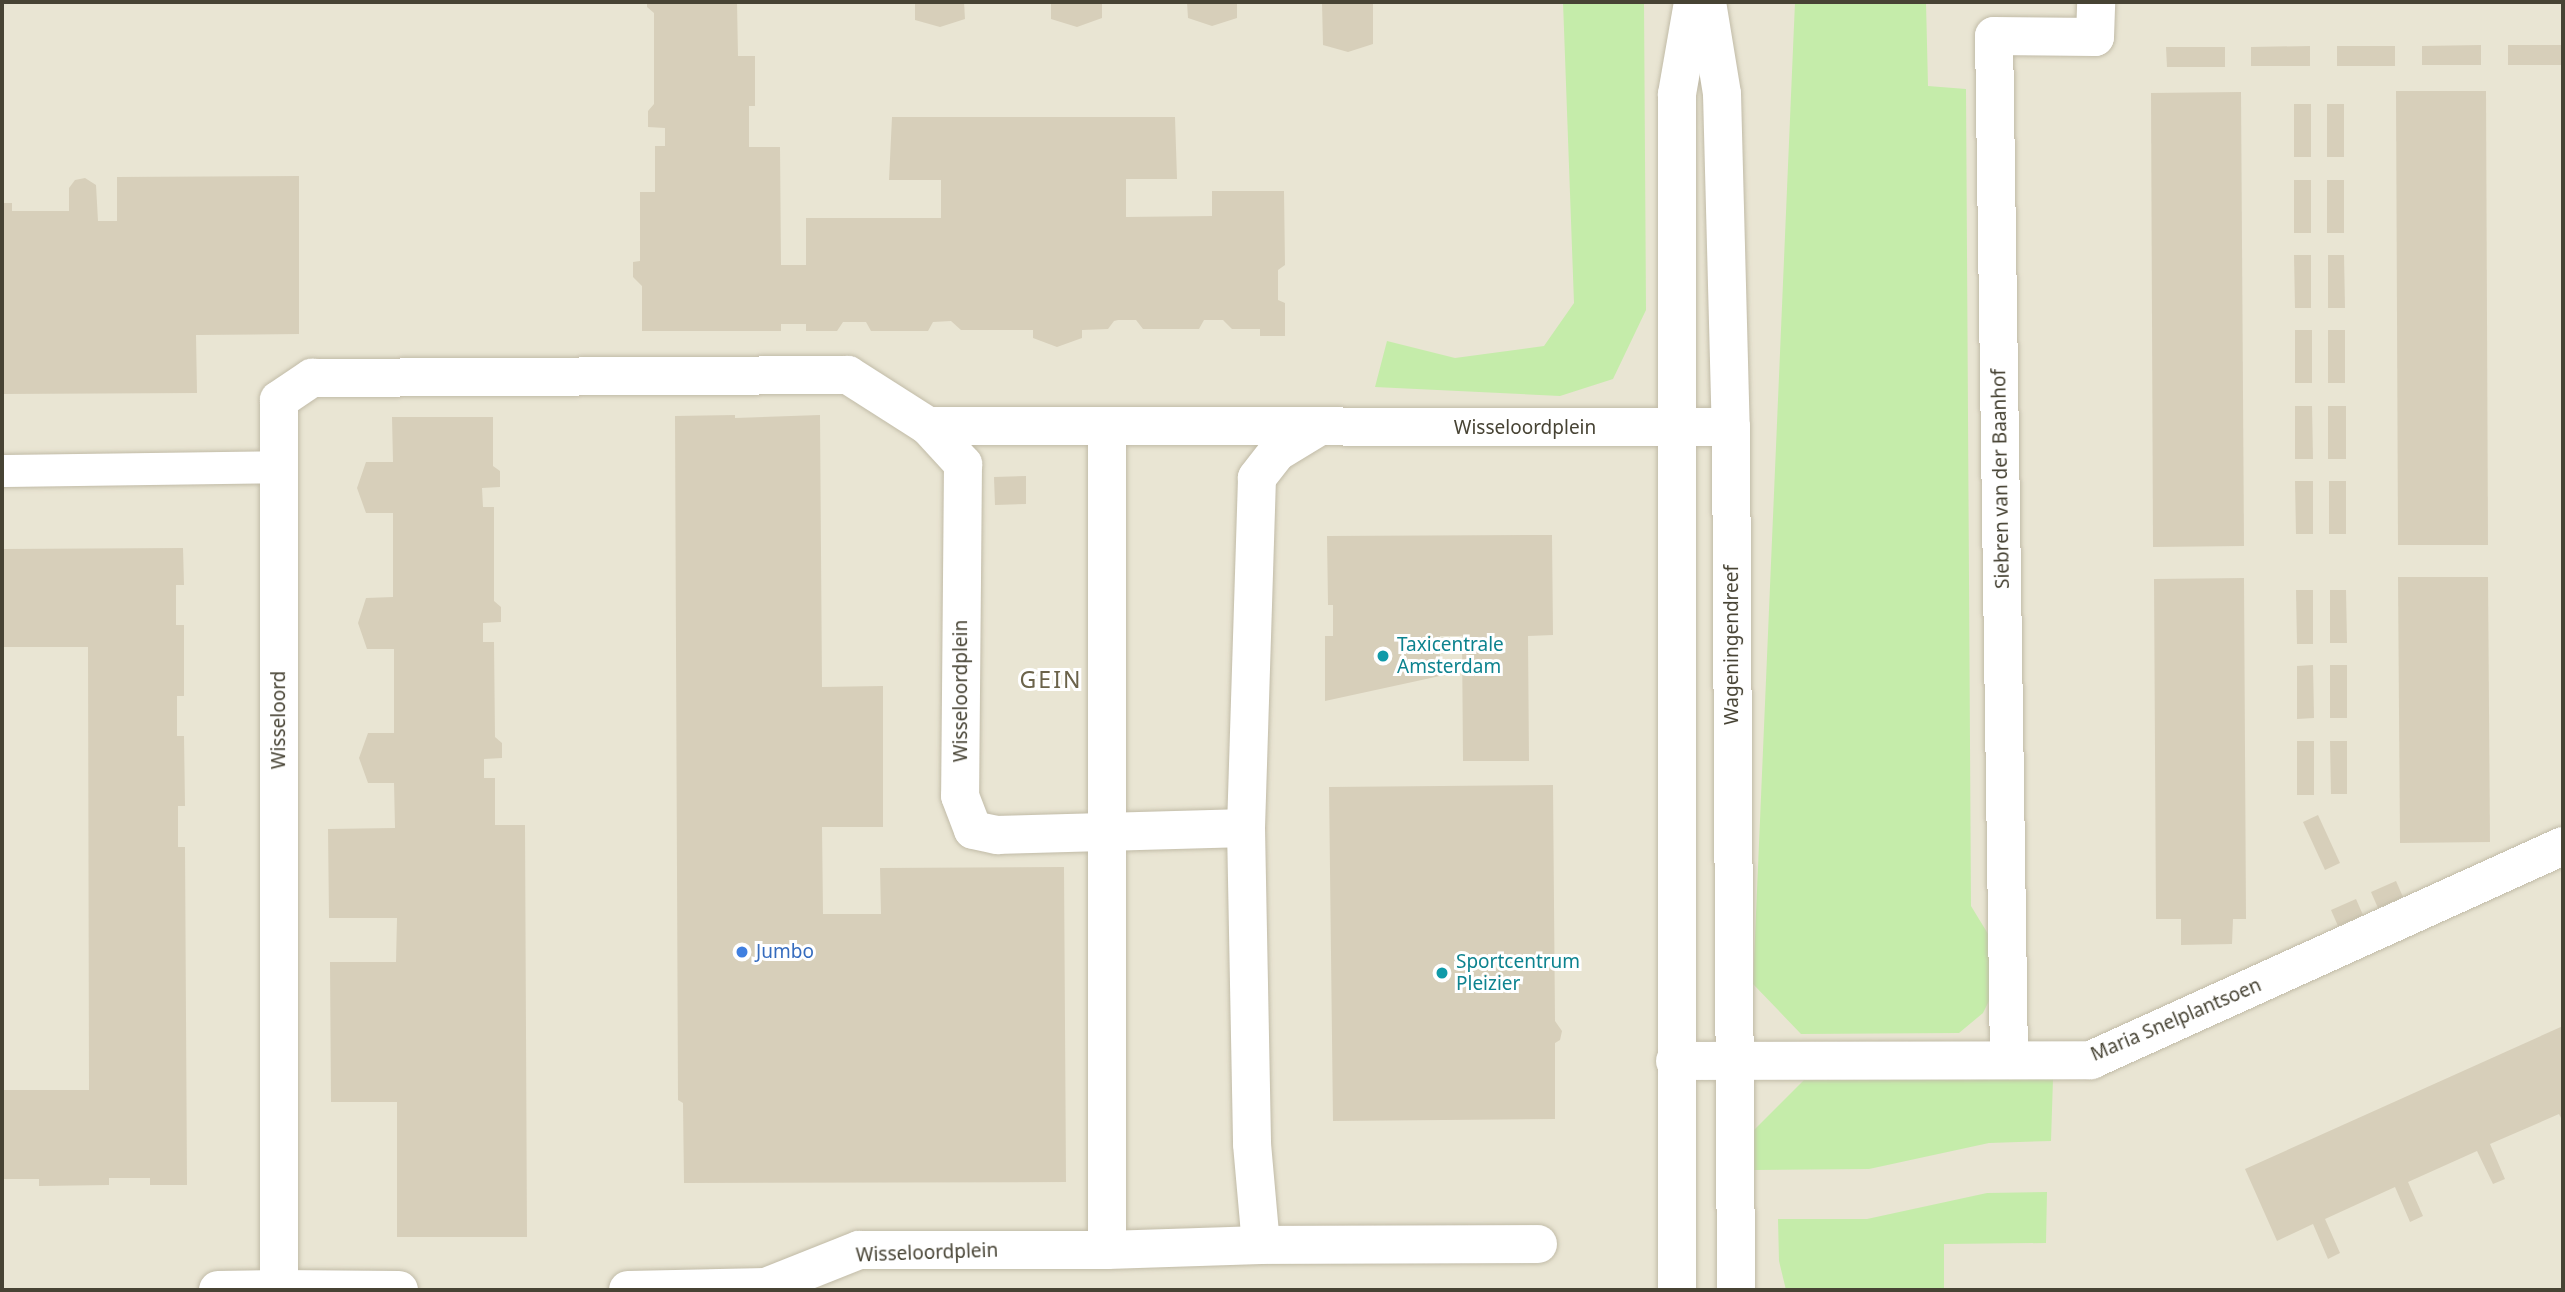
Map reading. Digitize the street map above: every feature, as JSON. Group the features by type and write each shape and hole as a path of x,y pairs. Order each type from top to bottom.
{"street":[{"path":"1677,1290 1676,94 1693,2"},
{"name":"Wageningendreef","path":"1707,2 1722,94 1731,427 1736,1290"},
{"name":"Siebren van der Baanhof","path":"2008,1058 1994,36 2095,37 2096,2"},
{"name":"Wisseloordplein","path":"581,374 848,375 928,426 963,464 960,796 973,830 997,835 1246,828"},
{"name":"Wisseloord","path":"279,1289 279,400 312,378 581,374"},
{"name":"Wisseloordplein","path":"928,426 1731,427"},
{"path":"1107,426 1107,1250"},
{"path":"1261,1245 1252,1144 1246,828 1257,478 1277,452 1320,426"},
{"name":"Maria Snelplantsoen","path":"1675,1061 2008,1058 2091,1060 2563,846"},
{"name":"Wisseloordplein","path":"628,1290 766,1287 859,1250 1107,1250 1261,1245 1538,1244"},
{"path":"218,1290 399,1290"}],"lane":[{"path":"2,471 279,467"}],"shaded area":[{"path":"2,2 2563,2 2563,1290 2,1290"}],"green space":[{"path":"1563,2 1644,2 1646,310 1613,379 1560,396 1375,387 1387,341 1455,358 1544,346 1574,303"},
{"path":"1795,2 1926,2 1928,86 1966,89 1971,906 1993,942 1991,997 1983,1013 1959,1033 1801,1034 1753,984"},
{"path":"2053,1079 2051,1141 1989,1143 1869,1169 1754,1170 1751,1133 1804,1080"},
{"path":"2047,1192 2046,1243 1944,1244 1944,1290 1786,1290 1779,1261 1778,1219 1867,1219 1987,1193"}],"building":[{"path":"647,2 737,2 738,56 755,56 755,106 749,106 749,147 780,147 781,265 806,265 806,218 941,218 941,180 889,180 892,117 1175,117 1177,179 1126,179 1126,217 1212,216 1212,191 1284,191 1285,265 1278,270 1278,300 1285,303 1285,336 1260,336 1260,329 1232,329 1223,320 1204,320 1199,329 1143,329 1136,320 1118,320 1108,329 1082,330 1082,338 1057,347 1033,338 1033,330 961,330 951,321 933,322 928,331 871,331 866,322 843,322 837,331 806,331 806,324 781,324 781,331 642,331 642,286 633,277 633,262 640,261 640,192 655,192 655,146 665,146 665,128 648,127 648,111 654,104 654,13 647,7"},
{"path":"915,2 964,2 965,19 940,27 915,20"},
{"path":"1051,2 1102,2 1102,18 1077,27 1051,19"},
{"path":"1187,2 1237,2 1237,18 1212,26 1188,18"},
{"path":"1322,2 1373,2 1373,44 1348,52 1323,45"},
{"path":"2481,45 2481,65 2422,65 2422,46"},
{"path":"2508,45 2563,45 2563,65 2508,65"},
{"path":"2310,46 2310,66 2251,66 2251,47"},
{"path":"2337,46 2395,46 2395,66 2337,66"},
{"path":"2166,47 2225,47 2225,67 2167,67"},
{"path":"2396,91 2486,91 2488,545 2398,545"},
{"path":"2241,92 2244,546 2153,547 2151,93"},
{"path":"2294,104 2311,104 2311,157 2294,157"},
{"path":"2327,104 2344,104 2344,157 2327,157"},
{"path":"299,176 299,334 196,335 197,393 2,394 2,203 12,203 12,211 69,211 69,188 75,180 85,178 96,185 98,221 117,221 117,177"},
{"path":"2294,180 2311,180 2311,233 2294,233"},
{"path":"2327,180 2344,180 2344,233 2327,233"},
{"path":"2294,255 2311,255 2311,308 2295,308"},
{"path":"2328,255 2344,255 2345,308 2328,308"},
{"path":"2295,330 2312,330 2312,383 2295,383"},
{"path":"2328,330 2345,330 2345,383 2328,383"},
{"path":"2295,406 2312,406 2313,459 2295,459"},
{"path":"2328,406 2346,406 2346,459 2328,459"},
{"path":"735,415 735,418 820,415 822,687 883,686 883,827 822,827 823,914 881,914 880,868 1064,867 1066,1182 684,1183 683,1103 678,1100 675,416"},
{"path":"392,417 493,417 493,466 500,471 500,487 482,488 483,507 494,507 494,601 501,607 501,622 483,623 483,642 494,642 495,737 502,743 502,758 484,759 484,778 495,778 495,825 525,825 527,1237 397,1237 397,1102 331,1102 330,962 396,962 397,918 329,918 328,829 395,828 394,783 368,783 359,758 368,733 394,733 394,649 367,649 358,623 366,598 393,597 393,513 366,513 357,488 366,462 393,462"},
{"path":"1026,476 1026,504 995,505 994,477"},
{"path":"2295,481 2313,481 2313,534 2296,534"},
{"path":"2329,481 2346,481 2346,534 2329,534"},
{"name":"Taxicentrale Amsterdam","path":"1552,535 1553,635 1528,636 1529,761 1463,761 1462,636 1440,636 1440,676 1325,701 1325,636 1333,636 1333,605 1328,605 1327,536"},
{"path":"183,548 184,585 176,585 176,625 184,625 184,696 177,696 177,736 184,736 185,806 178,806 178,847 185,847 187,1185 150,1185 150,1178 109,1178 109,1185 39,1186 39,1179 2,1179 2,1090 89,1090 88,647 2,647 2,549"},
{"path":"2398,577 2488,577 2490,842 2400,843"},
{"path":"2244,578 2246,919 2233,919 2232,944 2181,945 2181,919 2156,919 2154,579"},
{"path":"2296,590 2313,590 2313,644 2297,644"},
{"path":"2330,590 2346,590 2347,643 2330,643"},
{"path":"2313,665 2314,718 2297,719 2297,666"},
{"path":"2330,665 2347,665 2347,718 2330,718"},
{"path":"2297,741 2314,741 2314,795 2297,795"},
{"path":"2330,741 2347,741 2347,794 2331,794"},
{"name":"Sportcentrum Pleizier","path":"1553,785 1555,1021 1562,1031 1560,1040 1555,1043 1555,1119 1333,1121 1329,787"},
{"path":"2318,815 2340,863 2325,870 2303,822"},
{"path":"2396,881 2403,897 2378,908 2371,892"},
{"path":"2356,899 2363,915 2338,926 2331,910"},
{"path":"2563,1026 2563,1122 2559,1114 2490,1144 2505,1179 2493,1184 2477,1151 2408,1182 2423,1216 2410,1222 2395,1187 2325,1219 2340,1253 2328,1259 2313,1224 2277,1241 2245,1169"}],"place":[{"name":"Taxicentrale Amsterdam","path":"1383,656"},
{"name":"Jumbo","path":"742,952"},
{"name":"Sportcentrum Pleizier","path":"1442,973"}],"district":[{"name":"GEIN","path":"1051,679"}]}
